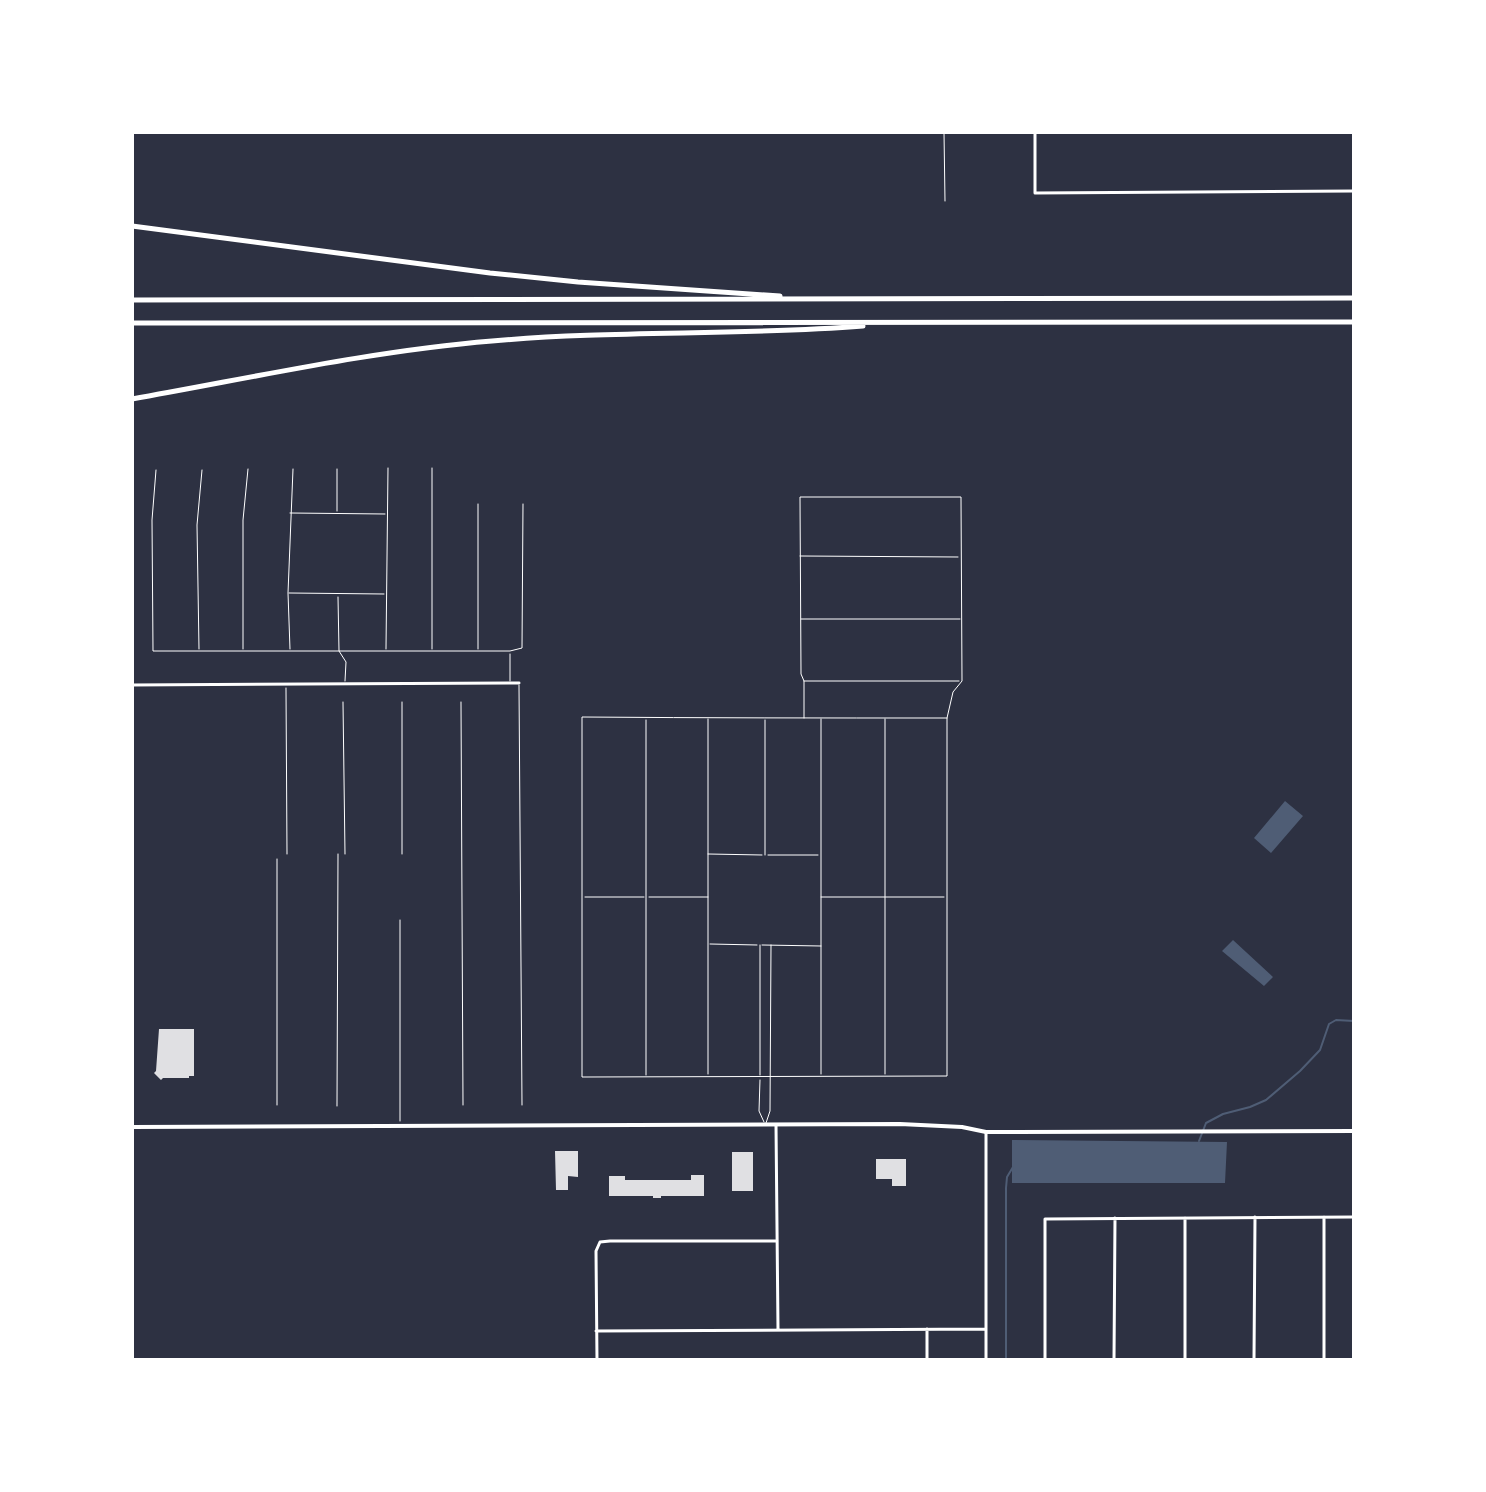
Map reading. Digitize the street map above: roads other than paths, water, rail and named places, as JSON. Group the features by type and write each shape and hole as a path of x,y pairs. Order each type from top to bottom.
{"highway":[{"path":"132,226 490,273 813,299"},
{"path":"132,300 1354,298"},
{"path":"132,323 1354,322"},
{"path":"132,399 353,359 491,341 804,330 900,323"}],"main road":[{"path":"132,1127 929,1124 986,1132 1354,1131"}],"street":[{"path":"1035,132 1035,193 1354,191"},
{"path":"132,685 519,683"},
{"path":"776,1125 778,1330"},
{"path":"986,1132 986,1360"},
{"path":"1254,1360 1255,1217"},
{"path":"1324,1217 1324,1360"},
{"path":"1045,1360 1045,1219 1354,1217"},
{"path":"1114,1360 1115,1218"},
{"path":"1185,1218 1185,1360"},
{"path":"597,1360 596,1251 600,1242 777,1241"},
{"path":"927,1329 927,1360"},
{"path":"596,1331 986,1329"}],"lane":[{"path":"944,132 945,201"},
{"path":"386,651 388,468"},
{"path":"432,468 432,651"},
{"path":"243,651 243,520 248,469"},
{"path":"290,651 288,593 293,469"},
{"path":"337,469 338,514"},
{"path":"156,470 152,520 153,651 510,651 522,648 523,504"},
{"path":"199,651 197,525 202,470"},
{"path":"804,718 800,497 961,497 962,681 953,692 947,718 947,1076 582,1077 582,717 646,718 804,718 821,718 885,718 947,718"},
{"path":"478,504 478,651"},
{"path":"290,513 388,514"},
{"path":"800,556 961,557"},
{"path":"288,593 387,594"},
{"path":"338,594 339,651 346,662 345,684"},
{"path":"801,619 962,619"},
{"path":"510,651 510,683"},
{"path":"804,681 962,681"},
{"path":"519,683 522,1105"},
{"path":"286,684 287,854"},
{"path":"343,702 345,854"},
{"path":"402,702 402,854"},
{"path":"461,702 463,1105"},
{"path":"646,718 646,1077"},
{"path":"708,718 708,1077"},
{"path":"765,718 765,855"},
{"path":"821,718 821,1077"},
{"path":"885,718 885,1077"},
{"path":"337,1106 338,854"},
{"path":"708,854 821,855"},
{"path":"277,859 277,1105"},
{"path":"582,897 708,897"},
{"path":"821,897 946,897"},
{"path":"400,920 400,1126"},
{"path":"708,944 821,946"},
{"path":"760,945 759,1111 765,1125"},
{"path":"765,1125 770,1111 771,945"}],"water":[{"path":"1285,801 1303,816 1271,853 1254,838"},
{"path":"1233,940 1273,977 1264,986 1222,951"},
{"path":"1012,1140 1227,1142 1225,1183 1012,1183"}],"waterway":[{"path":"1199,1141 1206,1123 1266,1100 1300,1071 1320,1050 1329,1024 1336,1020 1354,1021"},
{"path":"1006,1360 1006,1188 1007,1177 1013,1167"}]}
